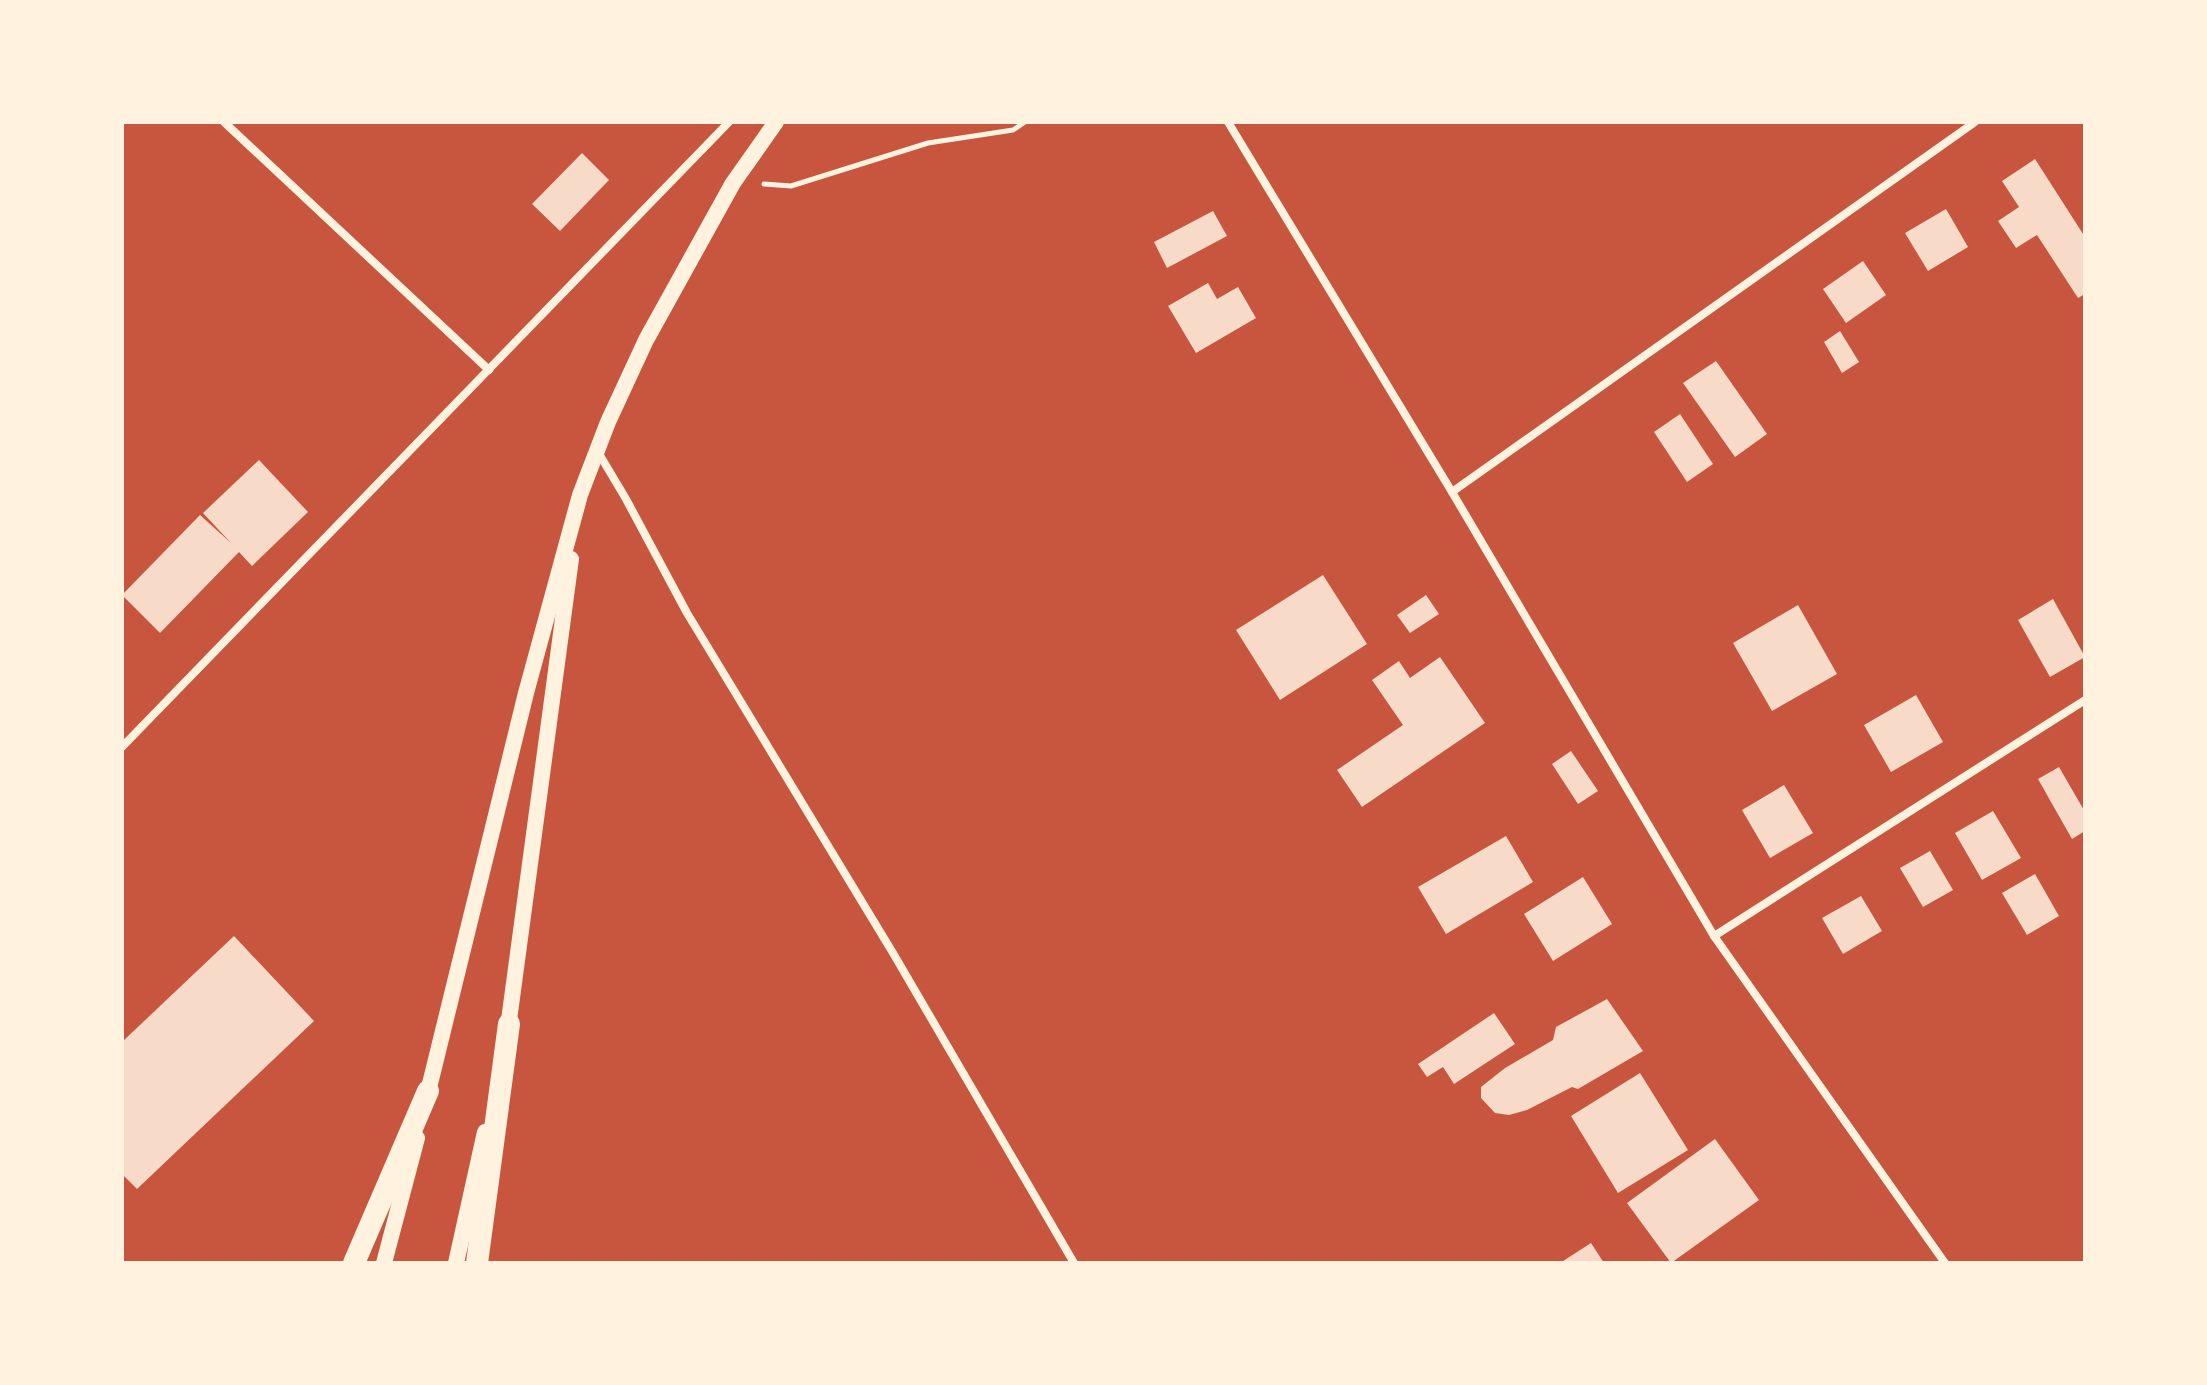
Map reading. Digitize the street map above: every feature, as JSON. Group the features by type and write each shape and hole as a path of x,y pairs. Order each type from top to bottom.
{"highway":[{"path":"477,1263 509,1024"},
{"path":"354,1263 428,1091"}],"main road":[{"path":"384,1263 526,693 580,495 646,340 733,183 776,122"},
{"path":"456,1263 509,1024 580,495"}],"street":[{"path":"224,122 489,370"},
{"path":"122,747 729,122"},
{"path":"1228,122 1452,492 1714,936 1945,1263"},
{"path":"1452,492 1975,122"},
{"path":"597,451 687,613 893,953 1074,1263"},
{"path":"1714,936 2085,700"}],"path":[{"path":"733,183 791,186 928,143 1013,130 1025,122"}],"building":[{"path":"582,153 609,180 560,231 532,204"},
{"path":"2035,159 2085,237 2085,294 2078,298 2037,235 2016,248 1998,221 2019,207 2002,181"},
{"path":"1946,209 1968,247 1928,271 1905,233"},
{"path":"1213,211 1227,236 1167,268 1154,242"},
{"path":"1863,261 1886,295 1846,323 1823,289"},
{"path":"1208,283 1217,299 1238,287 1256,318 1196,353 1168,306"},
{"path":"1840,331 1859,362 1842,373 1824,342"},
{"path":"1716,361 1767,434 1735,457 1683,383"},
{"path":"1680,414 1713,464 1687,482 1654,432"},
{"path":"259,460 308,512 252,566 239,552 160,633 122,595 200,515 231,543 203,513"},
{"path":"1323,575 1367,644 1280,700 1236,630"},
{"path":"1426,595 1439,614 1410,633 1397,615"},
{"path":"2053,599 2085,657 2050,677 2018,620"},
{"path":"1798,605 1837,674 1772,711 1733,643"},
{"path":"1440,657 1485,723 1362,807 1337,770 1403,725 1372,680 1399,661 1410,678"},
{"path":"1916,695 1943,742 1891,772 1864,725"},
{"path":"1571,751 1598,791 1578,804 1552,764"},
{"path":"2059,767 2085,812 2085,831 2072,839 2038,779"},
{"path":"1784,785 1813,833 1770,858 1742,810"},
{"path":"1993,811 2021,858 1982,880 1955,833"},
{"path":"1506,836 1533,882 1446,934 1418,887"},
{"path":"1930,851 1953,890 1923,907 1900,868"},
{"path":"2035,874 2059,916 2027,935 2002,893"},
{"path":"1583,877 1612,924 1553,961 1524,914"},
{"path":"1861,896 1882,931 1843,954 1822,918"},
{"path":"234,936 314,1021 137,1189 122,1174 122,1042"},
{"path":"1607,999 1643,1051 1578,1089 1572,1087 1527,1110 1509,1115 1495,1113 1481,1098 1481,1087 1505,1068 1553,1040 1556,1027"},
{"path":"1494,1013 1515,1044 1454,1084 1443,1067 1427,1077 1418,1064"},
{"path":"1640,1073 1688,1150 1618,1193 1571,1116"},
{"path":"1715,1139 1759,1200 1671,1263 1627,1203"},
{"path":"1591,1243 1604,1263 1560,1263"}]}
